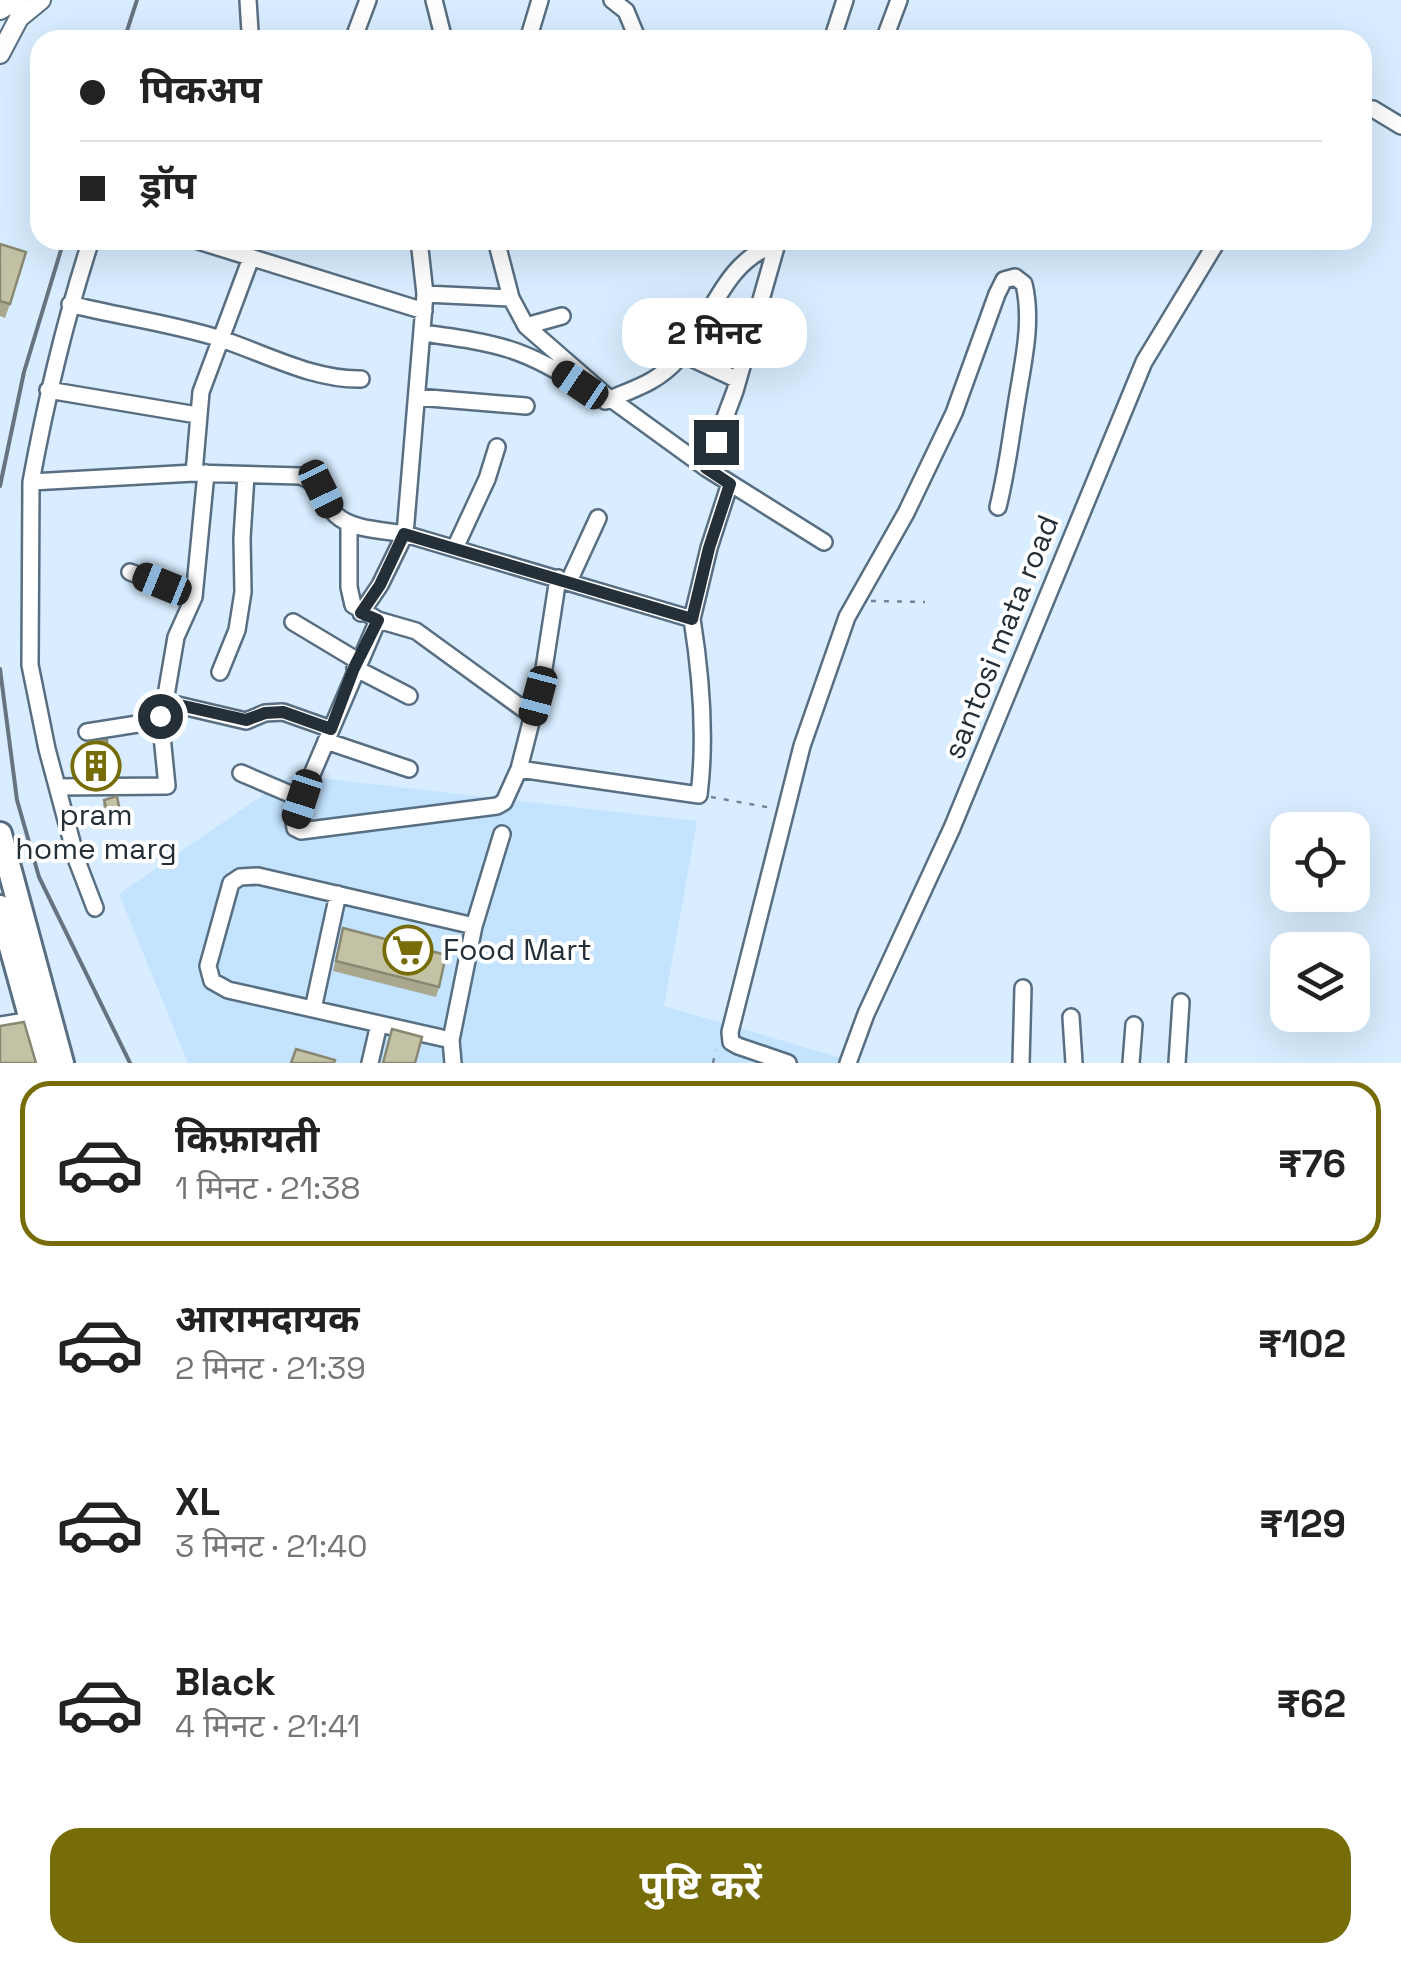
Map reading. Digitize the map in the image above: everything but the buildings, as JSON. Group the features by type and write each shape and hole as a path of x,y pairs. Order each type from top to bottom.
{"highway":[{"path":"0,834 62,1063"},
{"path":"0,907 43,1063"}],"main road":[{"path":"0,10 17,0"},
{"path":"0,54 19,18 41,0"}],"street":[{"path":"248,0 250,30"},
{"path":"356,30 368,0"},
{"path":"434,0 442,30"},
{"path":"531,30 540,0"},
{"path":"612,0 626,10 634,30"},
{"path":"835,30 845,0"},
{"path":"888,30 899,0"},
{"path":"1372,109 1401,126"},
{"path":"88,250 48,390 31,482 30,665 77,861 96,908"},
{"path":"226,250 424,311"},
{"path":"361,613 380,585 404,534 425,294 420,250"},
{"path":"500,250 511,298 526,326 611,398 706,468 824,542"},
{"path":"422,332 521,351 605,402 658,379 682,354 732,274 764,250"},
{"path":"706,468 738,380 776,250"},
{"name":"santosi mata road","path":"848,1063 866,1014 952,828 1144,362 1212,250"},
{"path":"58,787 166,786 163,709 176,638 194,597 200,473 197,415 201,392 251,258"},
{"path":"788,1063 738,1046 731,1042 730,1032 802,746 848,617 906,514 954,413 997,294 1004,280 1015,278 1024,284 1027,296 1026,338 1010,460 998,508"},
{"path":"425,294 511,298"},
{"path":"70,304 165,323 344,380 362,379"},
{"path":"526,326 562,316"},
{"path":"682,354 738,380"},
{"path":"48,390 197,415"},
{"path":"418,397 526,406"},
{"path":"456,548 487,480 497,446"},
{"path":"31,482 200,473 300,476 312,480 332,510 350,524 456,548 692,619"},
{"path":"220,672 236,630 244,592 246,475"},
{"path":"519,769 700,795 698,673 692,619 730,484"},
{"path":"378,620 302,799 294,822 300,831 486,808 504,802 519,769 564,579 598,518"},
{"path":"350,524 349,587 353,605 361,613 416,631 532,716"},
{"path":"130,572 194,597"},
{"path":"293,622 409,696"},
{"path":"87,732 150,722 163,709"},
{"path":"163,709 246,720 283,712 409,769"},
{"path":"241,773 302,799"},
{"path":"452,1063 451,1040 474,926 502,834"},
{"path":"451,1040 228,990 212,981 208,966 231,883 240,877 258,876 474,926"},
{"path":"314,1009 338,894"},
{"path":"1021,1063 1023,988"},
{"path":"1177,1063 1181,1002"},
{"path":"1071,1017 1074,1063"},
{"path":"0,1024 32,1020"},
{"path":"370,1063 379,1024"},
{"path":"1132,1063 1134,1026"}],"path":[{"path":"857,600 925,602"},
{"path":"700,795 779,809"}],"shaded area":[{"name":"Food Mart","path":"292,775 697,821 664,1006 859,1063 188,1063 119,894"}],"railway":[{"path":"127,30 137,0"},
{"path":"0,486 24,372 61,250"},
{"path":"0,669 17,800 39,877 130,1063"}],"place":[{"name":"pram home marg","path":"96,766"},
{"name":"Food Mart","path":"408,950"}],"route":[{"path":"160,716 166,702 246,720 283,712 331,729 354,668 378,620 361,613 380,585 404,534 692,619 730,484 706,468 716,442"}]}
